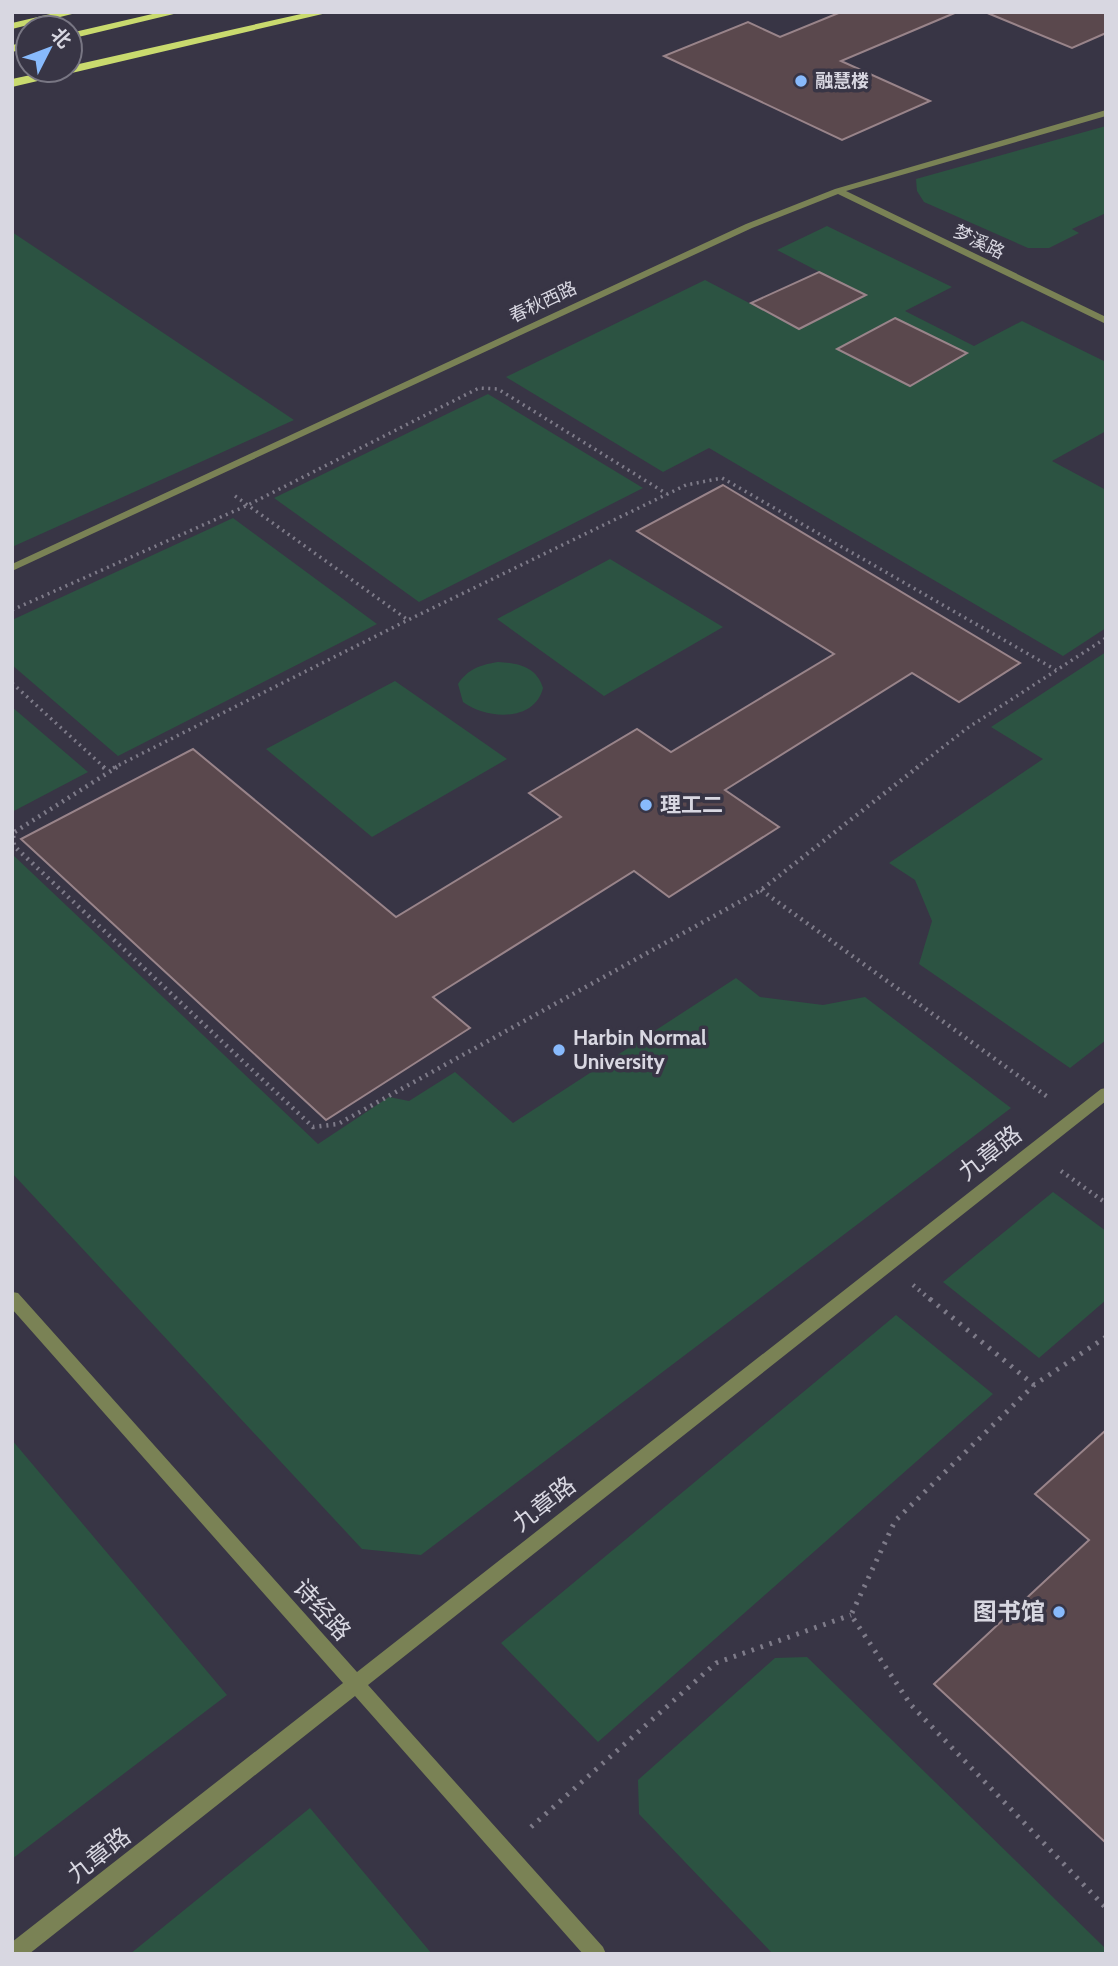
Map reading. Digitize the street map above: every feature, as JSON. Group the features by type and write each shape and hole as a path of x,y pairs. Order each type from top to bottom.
{"highway":[{"path":"12,26 75,12"},
{"path":"84,33 177,12"},
{"path":"12,83 326,12"}],"lane":[{"name":"春秋西路","path":"12,568 749,226 838,191 1106,113"},
{"name":"梦溪路","path":"838,191 1106,321"},
{"name":"九章路","path":"13,1954 1106,1093"},
{"name":"诗经路","path":"12,1298 596,1954"}],"path":[{"path":"12,610 248,505 479,388 498,389 667,494"},
{"path":"208,477 408,620"},
{"path":"1056,670 722,478 686,485 667,494 108,771 13,833 15,846 313,1128 338,1124 761,890 966,729 1106,638"},
{"path":"12,683 108,771"},
{"path":"761,890 1076,1116"},
{"path":"1032,1151 1106,1203"},
{"path":"888,1265 1034,1385"},
{"path":"504,1851 716,1663 851,1615 895,1521 1034,1385 1106,1337"},
{"path":"851,1615 911,1705 1106,1908"}],"green space":[{"path":"1106,126 1106,213 1072,229 1079,233 1049,248 1028,248 924,202 917,191 916,179"},
{"path":"827,226 952,287 905,311 974,346 1022,321 1106,362 1106,431 1052,461 1106,490 1106,628 1063,656 709,448 663,472 506,377 705,280 799,329 866,296 777,250"},
{"path":"12,232 294,420 12,547"},
{"path":"488,394 643,488 419,602 274,498"},
{"path":"233,518 377,624 118,756 12,665 12,620"},
{"path":"610,559 723,627 604,696 497,619"},
{"path":"1106,652 1106,1040 1070,1068 919,964 932,921 915,880 889,863 1043,759 991,727"},
{"path":"498,662 519,665 536,675 543,688 530,707 520,712 496,714 473,708 463,702 458,684 462,679 475,668"},
{"path":"395,681 507,759 372,837 266,749"},
{"path":"12,707 88,772 12,812"},
{"path":"12,854 318,1144 389,1097 409,1101 455,1072 513,1123 736,978 760,997 823,1005 865,997 1011,1108 421,1555 362,1549 12,1173"},
{"path":"1053,1192 1106,1231 1106,1300 1039,1358 943,1282"},
{"path":"896,1315 993,1394 598,1742 501,1643"},
{"path":"12,1440 227,1695 12,1859"},
{"path":"807,1657 1106,1949 1106,1954 773,1954 639,1814 638,1780 775,1658"},
{"path":"310,1808 432,1954 130,1954"}],"building":[{"name":"融慧楼","path":"841,12 957,12 841,61 930,101 842,140 664,56 748,22 780,37"},
{"path":"985,12 1106,12 1106,33 1072,48"},
{"path":"819,272 866,295 799,329 751,303"},
{"path":"895,318 967,353 910,386 837,349"},
{"name":"理工二","path":"723,485 1020,663 959,702 912,673 725,790 779,827 669,897 634,871 433,997 470,1028 326,1120 21,839 193,749 396,917 561,817 529,793 637,729 671,752 834,654 637,531"},
{"name":"图书馆","path":"1106,1430 1106,1843 934,1684 1089,1540 1035,1494"}],"place":[{"name":"融慧楼","path":"801,81"},
{"name":"理工二","path":"646,805"},
{"name":"Harbin Normal University","path":"559,1050"},
{"name":"图书馆","path":"1059,1612"}]}
